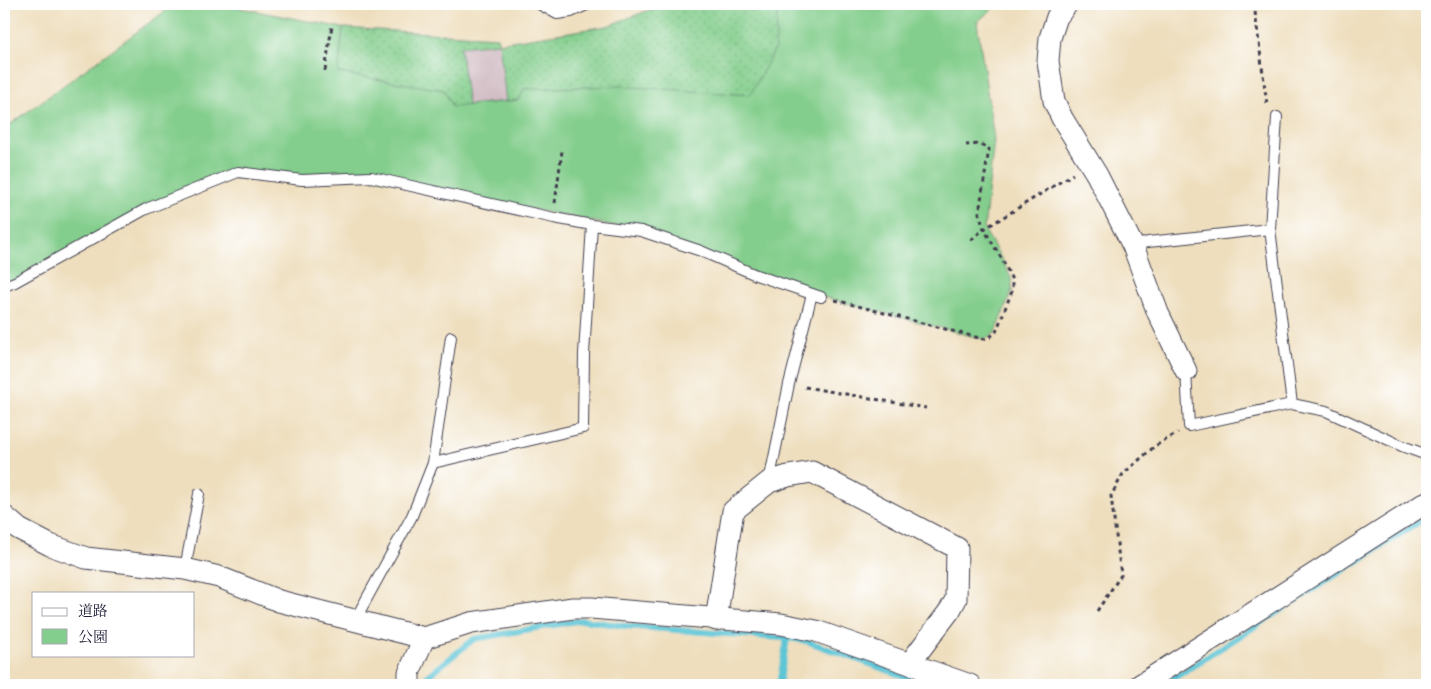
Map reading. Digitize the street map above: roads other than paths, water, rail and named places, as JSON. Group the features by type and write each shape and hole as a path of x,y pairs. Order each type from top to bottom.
{"street":[{"path":"1067,4 1057,17 1050,38 1048,61 1054,101 1062,118 1091,164 1133,246 1158,313 1186,371"},
{"path":"716,620 733,511 769,482 788,476 812,472 957,548 956,599 911,664"},
{"path":"1140,685 1427,502"},
{"path":"4,516 19,528 50,545 86,558 185,569 219,577 279,601 424,638 438,632 472,624 573,608 781,624 816,631 970,685"},
{"path":"409,685 409,673 424,638"}],"lane":[{"path":"539,4 557,14 571,12 589,4"},
{"path":"1277,117 1270,229 1292,404"},
{"path":"4,286 15,282 146,209 238,172 302,180 371,177 554,218 641,231 700,251 756,276 816,296 789,384 769,482"},
{"path":"433,463 583,428 584,354 592,225"},
{"path":"1133,246 1158,241 1270,229"},
{"path":"354,620 412,516 433,463 451,337"},
{"path":"1186,371 1189,426 1292,404 1326,411 1402,446 1427,455"},
{"path":"185,569 199,494"}],"waterway":[{"path":"1163,685 1427,517"},
{"path":"422,685 423,680 474,639 582,620 625,626 806,641 928,685"},
{"path":"779,685 787,638"}]}
